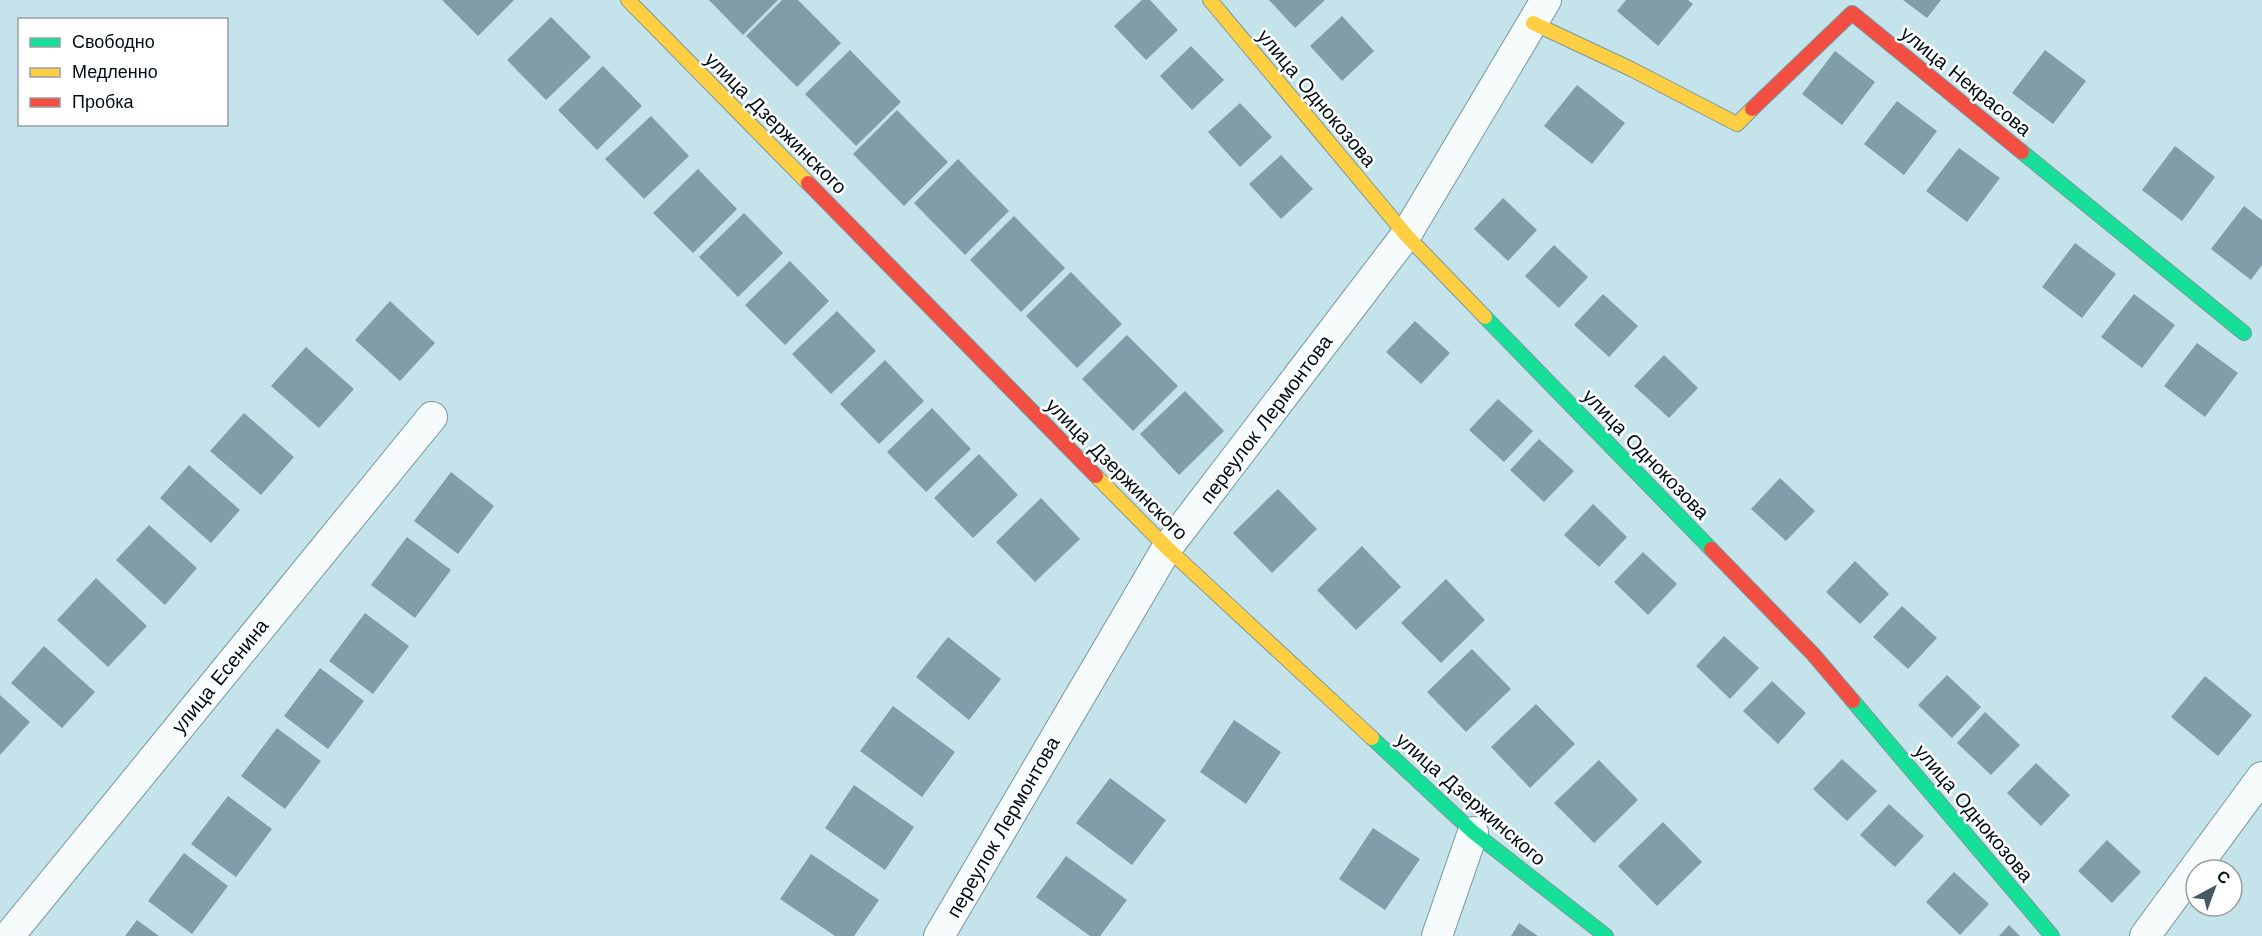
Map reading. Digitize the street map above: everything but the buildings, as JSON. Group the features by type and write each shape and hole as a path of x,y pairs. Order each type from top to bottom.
{"street":[{"name":"улица Дзержинского","path":"628,0 1167,548 1473,832 1606,936"},
{"name":"улица Однокозова","path":"1210,0 1406,235 1813,654 2052,936"},
{"name":"переулок Лермонтова","path":"939,936 1167,548 1406,235 1540,11"},
{"name":"улица Некрасова","path":"1540,11 1631,69 1737,124 1852,13 2244,333"},
{"name":"улица Есенина","path":"9,936 432,417"},
{"path":"2145,936 2262,777"},
{"path":"1437,936 1473,832"}],"traffic: fast":[{"path":"2022,152 2244,333"},
{"path":"1485,317 1711,549"},
{"path":"1853,701 2052,936"},
{"path":"1372,738 1473,832 1606,936"}],"traffic: slow":[{"path":"628,0 808,183"},
{"path":"1210,0 1406,235 1485,317"},
{"path":"1533,23 1631,69 1737,124 1752,109"},
{"path":"1096,476 1167,548 1372,738"}],"traffic: jam":[{"path":"1752,109 1852,13 2022,152"},
{"path":"808,183 1096,476"},
{"path":"1711,549 1813,654 1853,701"}]}
